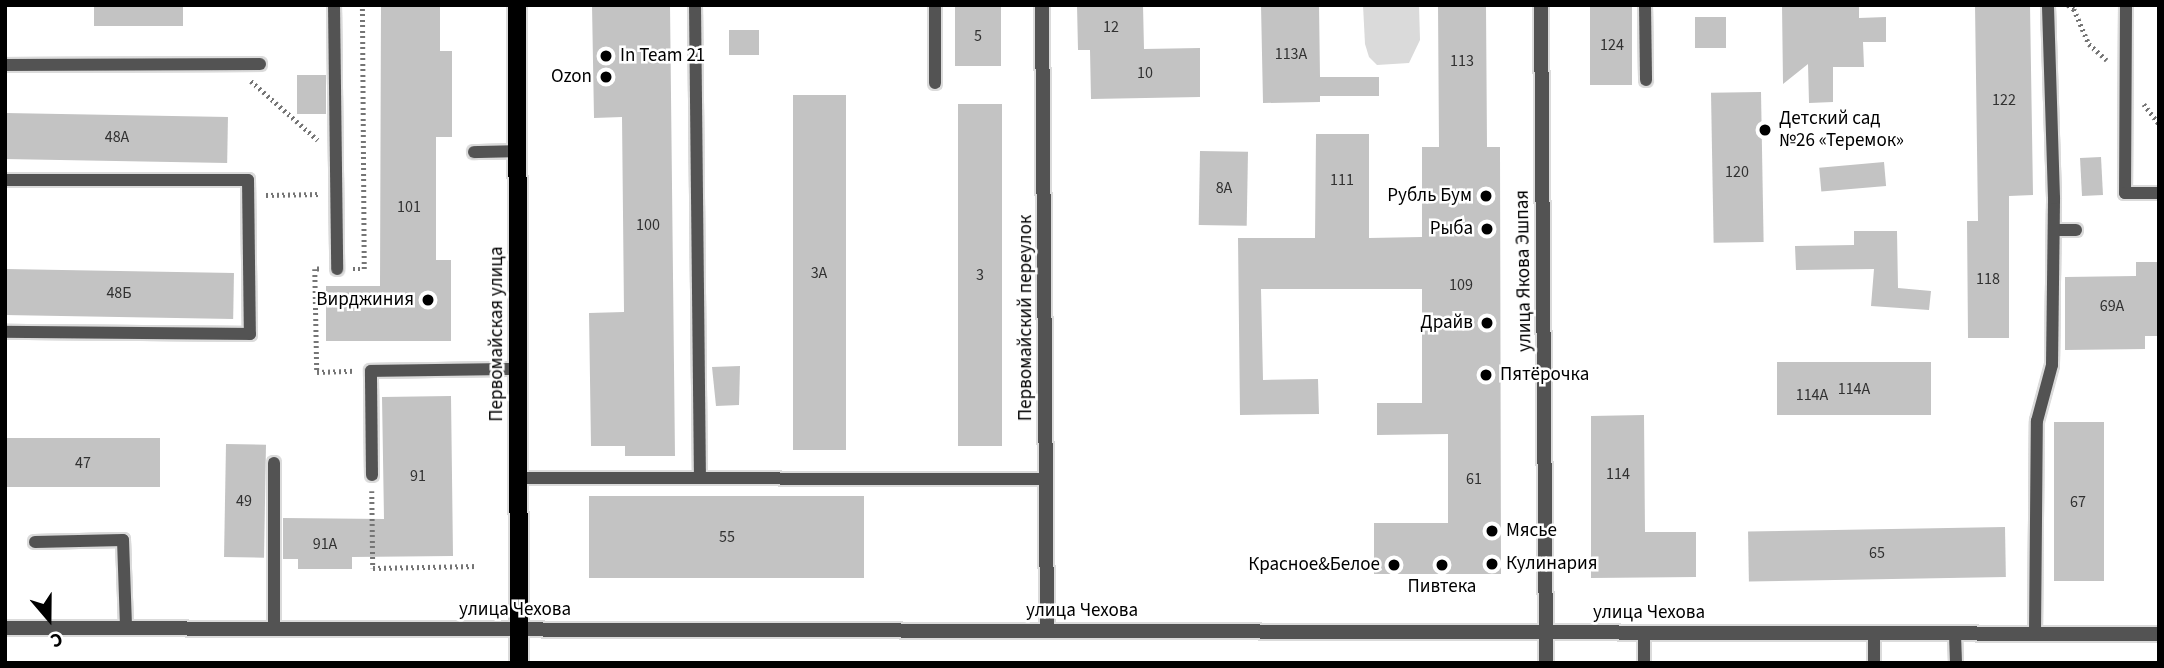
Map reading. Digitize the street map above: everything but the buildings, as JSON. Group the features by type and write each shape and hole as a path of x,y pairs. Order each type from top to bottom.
{"main road":[{"name":"Первомайская улица","path":"517,5 519,663"}],"street":[{"name":"Первомайский переулок","path":"1042,5 1047,631"},
{"name":"улица Якова Эшпая","path":"1541,5 1546,663"},
{"name":"улица Чехова","path":"5,628 2159,634"}],"lane":[{"path":"334,5 337,269"},
{"path":"695,5 700,478"},
{"path":"935,5 935,83"},
{"path":"1646,5 1646,80"},
{"path":"2035,634 2037,421 2052,365 2054,230 2048,5"},
{"path":"2126,5 2125,193 2159,193"},
{"path":"5,65 260,64"},
{"path":"474,152 517,151"},
{"path":"5,180 248,180 250,334 5,332"},
{"path":"2054,230 2076,230"},
{"path":"372,474 371,371 518,369"},
{"path":"274,463 274,628"},
{"path":"518,478 1046,479"},
{"path":"35,542 123,540 126,628"},
{"path":"1644,633 1644,663"},
{"path":"1874,634 1874,663"},
{"path":"1955,634 1956,663"}],"path":[{"path":"232,64 336,155"},
{"path":"248,195 336,194"},
{"path":"372,474 373,568 477,566"}],"shaded area":[{"path":"1363,5 1419,5 1420,40 1409,63 1377,65 1369,57 1365,44"}],"place":[{"name":"In Team 21","path":"606,56"},
{"name":"Ozon","path":"606,77"},
{"name":"Детский сад №26 «Теремок»","path":"1765,130"},
{"name":"Рубль Бум","path":"1486,196"},
{"name":"Рыба","path":"1487,229"},
{"name":"Вирджиния","path":"428,300"},
{"name":"Драйв","path":"1487,323"},
{"name":"Пятёрочка","path":"1486,375"},
{"name":"Мясье","path":"1492,531"},
{"name":"Кулинария","path":"1492,564"},
{"name":"Красное&Белое","path":"1394,565"},
{"name":"Пивтека","path":"1442,565"}]}
